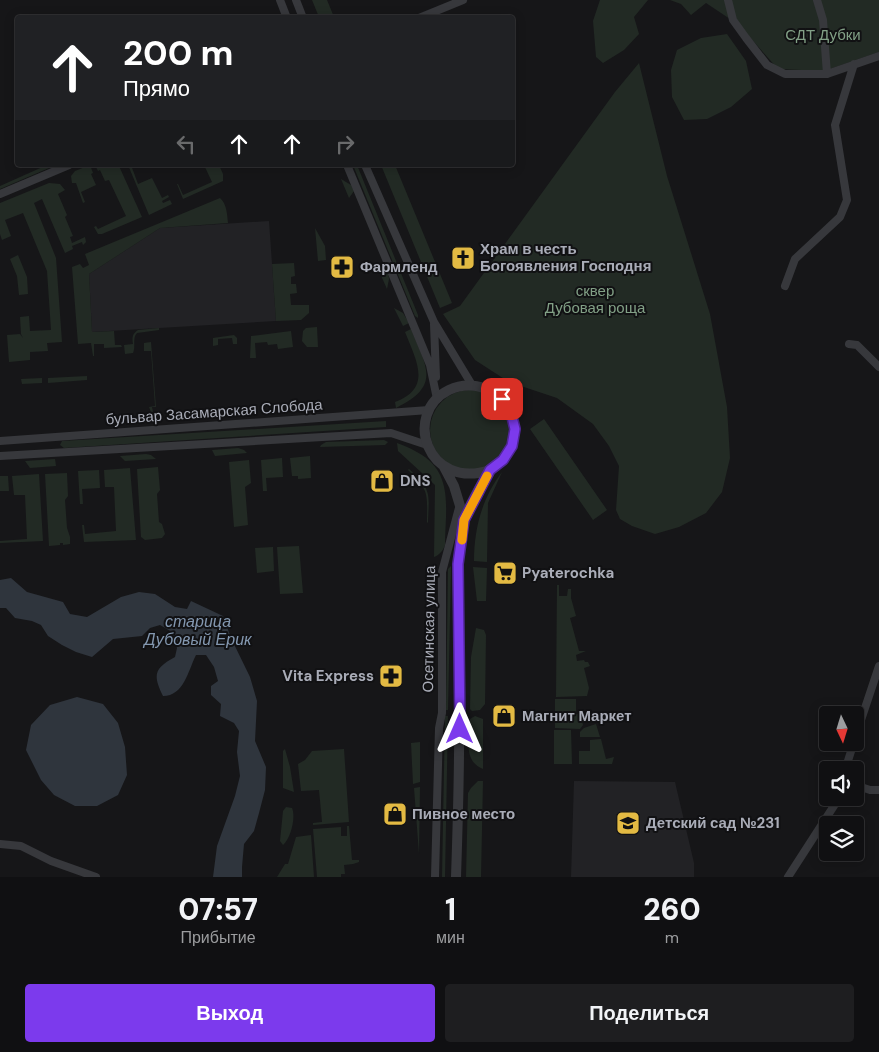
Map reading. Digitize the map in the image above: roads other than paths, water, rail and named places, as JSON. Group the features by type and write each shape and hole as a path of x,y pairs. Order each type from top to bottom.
{"street":[{"path":"280,0 286,15"},
{"path":"296,0 302,15"},
{"path":"426,15 460,0"},
{"path":"728,0 733,20 767,65 785,74 827,74 879,56"},
{"path":"817,0 823,20 827,74"},
{"path":"785,286 795,259 840,216 846,200 835,125 854,64"},
{"path":"0,194 64,167"},
{"path":"348,167 430,365 436,399"},
{"path":"366,167 434,322 472,385"},
{"path":"434,322 436,399"},
{"path":"849,344 858,344 879,366"},
{"path":"472,385 489,389 502,399 511,413 515,429 512,446 503,460 490,470 466,475 444,467 434,457 427,445 425,422 429,410 436,399 447,391 459,386 472,385"},
{"name":"бульвар Засамарская Слобода","path":"0,440 429,410"},
{"name":"бульвар Засамарская Слобода","path":"0,456 391,433 427,445"},
{"name":"Осетинская улица","path":"444,467 454,486 464,520"},
{"name":"Осетинская улица","path":"456,877 460,776 458,564 464,520 490,470"},
{"name":"Осетинская улица","path":"436,877 439,728 442,713 442,578 460,504"},
{"path":"864,711 879,666"},
{"path":"864,788 879,790"},
{"path":"788,877 834,806"},
{"path":"0,844 21,846 51,861 96,877"}],"water":[{"name":"старица Дубовый Ерик","path":"11,578 27,592 63,602 70,614 87,617 121,597 139,592 155,594 175,607 187,609 191,601 223,616 231,638 250,677 257,701 255,741 266,767 265,790 254,831 244,844 242,877 213,877 217,846 240,776 237,752 239,731 234,723 220,716 221,704 211,695 211,686 218,681 214,667 206,655 196,655 181,687 170,695 163,696 157,682 157,672 163,665 175,657 177,648 172,632 160,625 150,628 142,636 113,639 92,657 76,652 48,636 41,625 32,621 15,618 6,608 0,608 0,580"},
{"path":"77,697 103,704 118,723 125,747 127,775 118,795 97,806 75,806 54,795 41,780 26,750 31,725 50,705"}],"place":[{"name":"Храм в честь Богоявления Господня","path":"463,258"},
{"name":"Фармленд","path":"342,267"},
{"name":"DNS","path":"382,481"},
{"name":"Pyaterochka","path":"505,573"},
{"name":"Vita Express","path":"391,676"},
{"name":"Магнит Маркет","path":"504,716"},
{"name":"Пивное место","path":"395,814"},
{"name":"Детский сад №231","path":"628,823"}],"park label":[{"name":"СДТ Дубки","path":"823,35"},
{"name":"сквер Дубовая роща","path":"595,300"}]}
